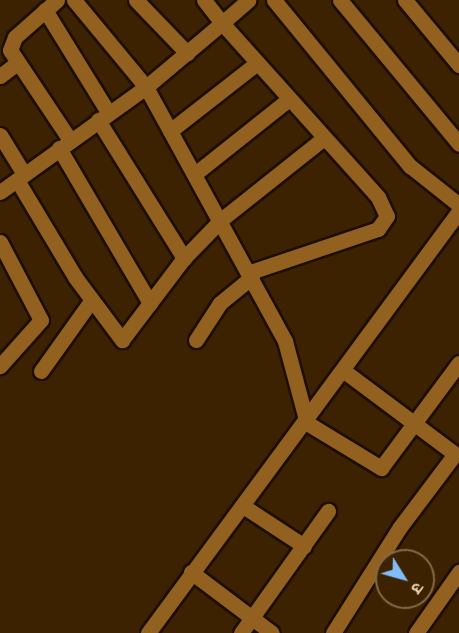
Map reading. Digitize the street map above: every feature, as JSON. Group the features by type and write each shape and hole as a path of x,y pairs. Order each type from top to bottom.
{"street":[{"path":"74,0 146,87 222,219 285,341 307,423 381,468 459,363"},
{"path":"136,0 187,53"},
{"path":"196,340 220,303 251,275 378,229 386,222 378,197 257,63 204,0"},
{"path":"0,192 146,87 248,0"},
{"path":"274,0 410,166 459,205"},
{"path":"340,0 459,144"},
{"path":"405,0 459,65"},
{"path":"150,303 65,144 17,63 10,44 51,5 103,116 184,258"},
{"path":"0,76 17,63"},
{"path":"170,132 257,63"},
{"path":"196,173 289,99"},
{"path":"0,135 20,177 91,301 122,340 184,258 222,219 324,138"},
{"path":"148,633 191,572 307,423 459,211"},
{"path":"0,242 41,313 35,331 0,366"},
{"path":"41,371 91,301"},
{"path":"333,633 399,527 458,452 415,424 344,371"},
{"path":"243,506 304,546"},
{"path":"242,633 328,511"},
{"path":"191,572 272,633"},
{"path":"416,633 459,572"}]}
